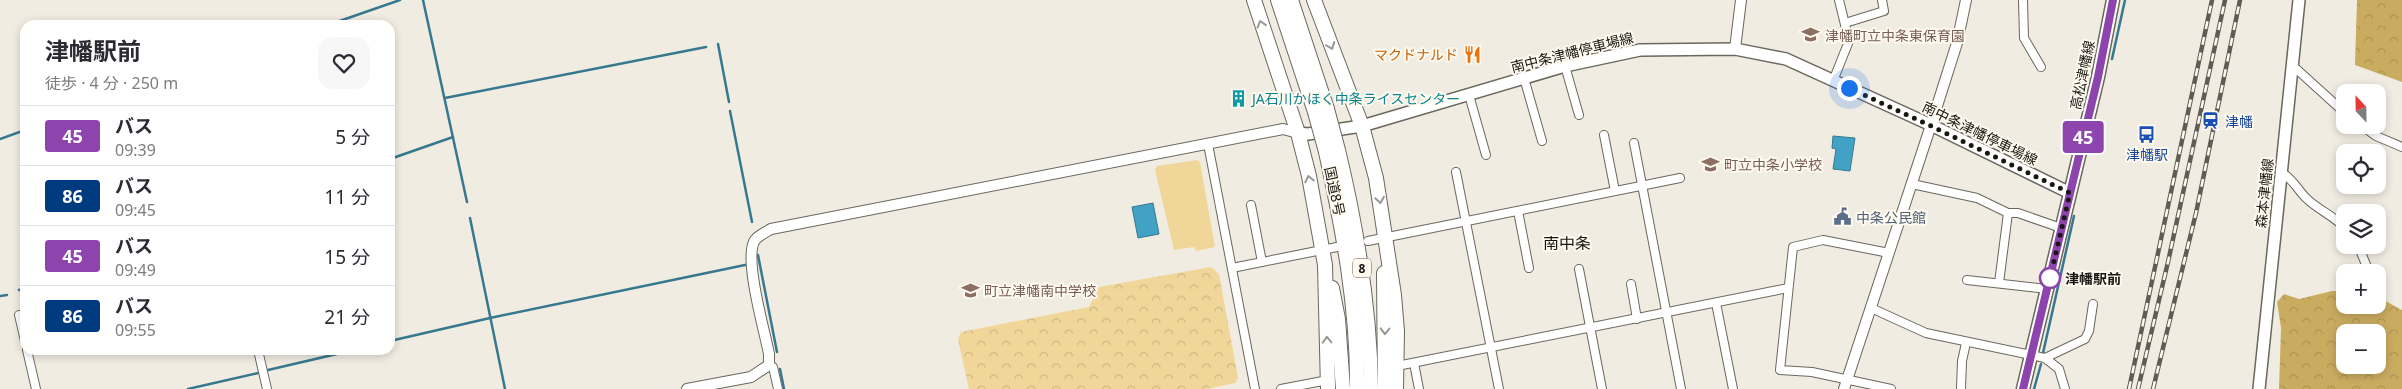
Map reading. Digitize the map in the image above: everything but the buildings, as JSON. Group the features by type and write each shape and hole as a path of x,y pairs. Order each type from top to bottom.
{"highway":[{"path":"1254,0 1298,133 1309,176 1325,265 1328,384"},
{"name":"国道8号","path":"1278,0 1321,111"},
{"name":"国道8号","path":"1291,0 1332,151 1350,200 1365,291 1370,340 1371,389"},
{"path":"1314,0 1362,126 1376,178 1390,258 1397,322 1396,389"},
{"name":"国道8号","path":"1332,151 1353,293 1357,341 1357,389"},
{"name":"8","path":"1385,389 1384,284 1386,242"},
{"path":"1325,265 1338,319 1342,389"}],"main road":[{"name":"高松津幡線","path":"2023,389 2098,77 2113,0"},
{"name":"森本津幡線","path":"2259,389 2299,0"},
{"name":"南中条津幡停車場線","path":"1298,133 1308,134 1362,126 1565,66 1640,50 1735,49 1786,59 2070,193"}],"street":[{"path":"1735,49 1741,0"},
{"path":"1833,81 1849,41 1840,0"},
{"path":"1845,23 1884,12 1882,0"},
{"path":"1846,384 1957,43 1966,0"},
{"path":"2023,0 2024,38 2041,67"},
{"path":"2292,65 2336,105"},
{"path":"1565,66 1580,115"},
{"path":"1524,78 1542,141"},
{"path":"1469,95 1486,155"},
{"path":"769,365 770,354 751,270 751,250 755,240 771,229 1284,129 1298,133"},
{"path":"1604,134 1615,191"},
{"path":"2373,134 2402,147"},
{"path":"1634,143 1681,389"},
{"path":"1208,144 1255,389"},
{"path":"1456,172 1499,389"},
{"path":"2282,172 2292,179 2308,200 2328,212 2336,220"},
{"path":"1368,241 1386,242 1467,221 1680,178"},
{"path":"1912,184 1977,198 2008,213 2018,213 2062,228"},
{"path":"1251,205 1262,262"},
{"path":"1518,210 1529,268"},
{"path":"1999,283 2008,213"},
{"path":"1888,253 1823,240 1793,247 1780,370 1812,372 1846,384 1891,389"},
{"path":"1232,268 1337,247"},
{"path":"1579,269 1602,389"},
{"path":"1967,280 2047,289"},
{"path":"1631,284 1637,318"},
{"path":"1397,366 1788,288"},
{"path":"1716,303 1733,389"},
{"path":"2045,358 2085,339 2089,331 2093,304"},
{"path":"1870,308 1926,333 1966,343 2045,358 2059,369 2065,389"},
{"path":"19,315 20,319"},
{"path":"1961,389 1962,361 1966,343"},
{"path":"28,355 36,389"},
{"path":"259,355 267,389"},
{"path":"1414,363 1419,389"},
{"path":"687,389 751,377 769,365"},
{"path":"769,365 773,367 778,389"},
{"path":"1281,389 1328,384"}],"green space":[{"path":"2357,0 2402,0 2402,82 2355,65"},
{"path":"1197,160 1200,162 1215,247 1196,251 1194,247 1174,250 1155,170 1157,166"},
{"path":"1211,267 1219,274 1238,378 1235,383 1207,389 969,389 958,339 961,332 1089,307 1099,287"},
{"path":"2336,291 2336,314 2386,314 2386,301 2402,310 2402,389 2279,389 2281,328 2277,302 2284,294 2299,299"}],"water":[{"path":"1833,136 1855,138 1850,171 1833,169 1836,149 1832,148"},
{"path":"1153,203 1159,234 1138,238 1132,207"}],"waterway":[{"path":"342,20 400,0"},
{"path":"423,0 467,202"},
{"path":"2112,59 2125,0"},
{"path":"718,44 729,102"},
{"path":"445,98 706,47"},
{"path":"730,111 752,222"},
{"path":"0,139 20,132"},
{"path":"395,157 453,137"},
{"path":"2043,353 2074,216"},
{"path":"470,218 505,389"},
{"path":"758,255 777,352"},
{"path":"395,340 745,265"},
{"path":"0,296 7,295"},
{"path":"268,370 332,355"},
{"path":"2034,389 2041,364"},
{"path":"780,369 784,389"},
{"path":"188,389 258,373"}],"railway":[{"path":"2129,389 2212,0"},
{"path":"2138,389 2168,262 2225,0"},
{"path":"2153,389 2196,213 2240,0"}],"bus line":[{"name":"45","path":"2023,389 2098,77 2113,0"}],"place":[{"name":"津幡町立中条東保育園","path":"1811,35"},
{"name":"マクドナルド","path":"1472,54"},
{"name":"JA石川かほく中条ライスセンター","path":"1238,98"},
{"name":"津幡","path":"2211,121"},
{"name":"津幡駅","path":"2147,134"},
{"name":"町立中条小学校","path":"1710,164"},
{"name":"中条公民館","path":"1842,217"},
{"name":"津幡駅前","path":"2050,278"},
{"name":"町立津幡南中学校","path":"970,290"}],"district":[{"name":"南中条","path":"1567,243"}],"route":[{"path":"1849,88 2070,193 2050,278"}]}
